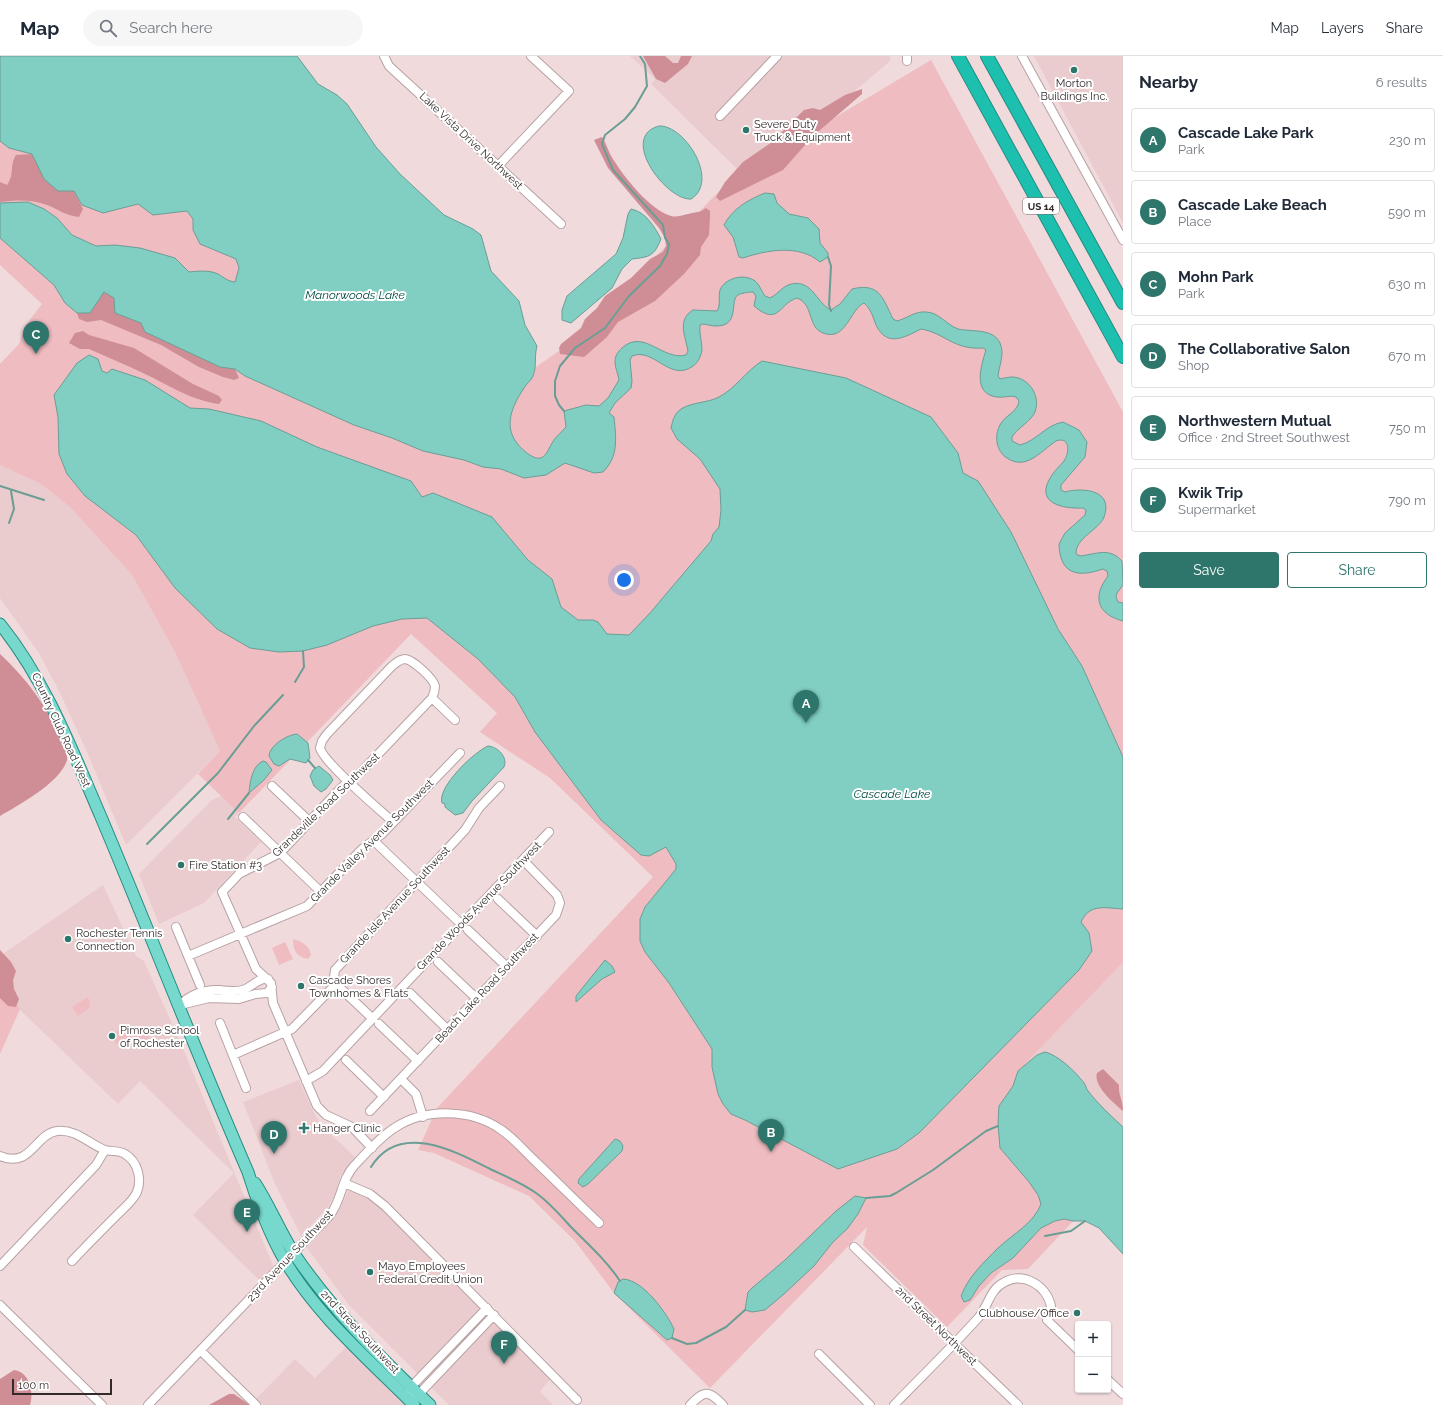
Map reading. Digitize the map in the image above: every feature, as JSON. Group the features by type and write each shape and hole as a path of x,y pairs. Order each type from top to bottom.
{"highway":[{"name":"US 14","path":"958,56 1123,357"},
{"name":"US 14","path":"987,56 1123,303"}],"main road":[{"name":"Country Club Road West","path":"0,624 28,662 42,685 102,820 180,1005"},
{"name":"2nd Street Southwest","path":"180,1005 248,1172 267,1201 290,1258 308,1293 343,1336 410,1402"},
{"name":"2nd Street Southwest","path":"290,1258 338,1312 430,1405"}],"street":[{"name":"Lake Vista Drive Northwest","path":"384,56 390,66 561,224"},
{"path":"498,166 569,91 531,56"},
{"path":"720,116 777,56"},
{"path":"1022,56 1123,240"},
{"path":"393,822 323,755 321,751 321,744 327,734 392,666 403,660 414,663 434,683 435,690 432,698 455,720"},
{"name":"Grandeville Road Southwest","path":"273,1002 258,990 256,969 222,892 239,874 280,853 309,821 361,772 432,698"},
{"name":"Grande Valley Avenue Southwest","path":"188,956 304,907 321,892 362,849 374,841 460,753"},
{"path":"272,786 309,821"},
{"name":"Grande Isle Avenue Southwest","path":"336,984 334,977 337,966 465,830 476,812 500,786"},
{"path":"243,817 321,892"},
{"name":"Grande Woods Avenue Southwest","path":"306,1081 323,1071 376,1021 461,924 549,832"},
{"path":"374,841 461,924"},
{"name":"Beach Lake Road Southwest","path":"370,1111 556,915 560,903 554,893 523,860"},
{"path":"498,899 537,936"},
{"path":"176,927 200,985"},
{"path":"468,930 507,968"},
{"path":"438,962 477,999"},
{"name":"Grandeville Road Southwest","path":"256,969 270,982 272,987 273,1002 306,1081 321,1112 352,1127 372,1148"},
{"path":"224,995 244,990 262,979 268,979"},
{"path":"233,1055 286,1033 300,1022 336,984 418,1062"},
{"path":"180,1005 187,999 201,992 214,990 224,995 239,999 269,992 272,987"},
{"path":"410,993 448,1030"},
{"path":"220,1023 246,1088"},
{"path":"346,1060 384,1097"},
{"path":"401,1079 416,1094 423,1117"},
{"name":"23rd Avenue Southwest","path":"148,1405 201,1352 333,1211 351,1169 396,1127 423,1117 454,1114 484,1120 500,1129 599,1223"},
{"path":"0,1156 8,1158 23,1157 51,1134 59,1131 80,1135 105,1150 124,1153 135,1163 139,1177 139,1185 133,1199 72,1261"},
{"path":"0,1266 96,1165 105,1150"},
{"path":"344,1183 363,1191 380,1202 577,1400"},
{"name":"2nd Street Northwest","path":"854,1247 1018,1405"},
{"path":"894,1405 982,1312 996,1289 1005,1282 1020,1278 1034,1283 1044,1292 1051,1306 1046,1320 1075,1347"},
{"path":"0,1305 102,1405"},
{"path":"410,1402 415,1390 487,1308"},
{"path":"415,1390 494,1315"},
{"path":"201,1352 256,1405"},
{"path":"819,1354 870,1405"},
{"path":"1111,1383 1123,1394"},
{"path":"690,1405 699,1396 705,1393 712,1395 723,1405"}],"shaded area":[{"path":"630,56 890,56 890,61 798,139 741,173 651,84 655,79"},
{"path":"643,56 665,56 673,63 678,63 681,56 692,56 688,64 665,83 656,79"},
{"path":"1034,56 1123,56 1123,223"},
{"path":"931,60 1123,412 1123,962 1026,1063 1076,1218 1028,1269 1002,1270 947,1327 863,1245 867,1227 710,1388 614,1293 575,1241 529,1196 434,1153 418,1150 437,1108 653,877 550,778 480,732 497,713 411,634 239,813 198,774 220,751 175,652 132,575 70,507 41,484 0,465 0,364 19,344 25,326 42,304 0,265 0,112 129,152 428,442 575,340 730,180"},
{"path":"862,89 862,94 813,136 783,170 720,201 716,197 725,182 743,162 772,142 804,110 813,108 820,110 845,95"},
{"path":"602,137 611,156 624,175 646,200 663,213 671,216 679,216 699,212 706,208 710,211 709,235 701,247 700,255 684,274 655,301 618,322 607,337 584,357 560,354 559,348 561,344 581,328 585,319 597,308 605,296 631,278 650,259 663,252 666,246 665,238 659,228 608,168 594,140"},
{"path":"32,154 44,179 58,191 74,191 83,209 79,217 70,215 41,203 18,200 0,202 0,182 7,185 12,174 13,163 16,155"},
{"path":"103,292 114,298 116,313 141,323 220,367 235,369 239,378 234,380 223,377 199,367 161,345 101,320 87,322 79,319 77,313 90,313"},
{"path":"83,331 89,335 134,348 193,384 219,396 222,400 219,404 190,396 124,364 89,349 80,349 69,343 75,333"},
{"path":"0,465 41,484 70,507 132,575 175,652 220,751 126,845 88,754 61,695 39,653 0,598"},
{"path":"0,654 19,673 50,716 66,750 67,760 57,776 48,784 28,799 0,816"},
{"path":"221,796 239,813 235,817 261,842 204,903 159,924 139,874 212,800"},
{"path":"103,885 136,956 144,961 181,1044 274,1268 261,1282 193,1215 234,1173 140,1081 118,1104 16,1006 0,956"},
{"path":"293,939 299,941 309,949 311,955 308,959 298,955 295,950"},
{"path":"285,942 293,959 279,965 272,948"},
{"path":"0,950 11,962 16,971 13,980 14,989 19,999 16,1007 8,1006 0,998"},
{"path":"1123,962 1123,1153 1026,1063 1073,1014 1082,997"},
{"path":"0,990 20,1009 0,1054"},
{"path":"88,997 90,1003 89,1008 78,1016 72,1007"},
{"path":"144,1025 153,1047 150,1047 145,1042 116,1044 113,1033 123,1028 133,1031"},
{"path":"1103,1069 1119,1085 1123,1111 1105,1094 1098,1083 1097,1073"},
{"path":"299,1080 314,1113 322,1126 355,1157 340,1177 335,1194 328,1207 301,1236 275,1184 243,1102"},
{"path":"349,1189 365,1196 382,1209 551,1378 540,1391 553,1405 449,1405 349,1305 307,1248 339,1211"},
{"path":"346,1347 407,1405 256,1405 253,1402 295,1359 315,1378"},
{"path":"14,1370 24,1375 30,1384 30,1405 0,1405 0,1379"},
{"path":"229,1394 234,1394 250,1405 209,1405"}],"water":[{"name":"Manorwoods Lake","path":"0,56 297,56 318,84 337,95 347,104 376,147 400,174 444,215 473,229 481,235 491,271 519,301 525,325 537,346 533,376 514,406 510,422 514,438 519,446 527,453 537,458 543,457 546,454 553,441 566,427 564,411 586,405 599,406 608,398 619,380 615,360 617,354 622,348 630,343 638,342 646,343 669,354 677,356 686,355 688,351 683,328 685,318 693,310 717,311 722,286 726,282 735,278 746,277 755,281 765,296 770,298 788,285 796,283 803,284 808,287 821,302 831,310 840,304 852,289 861,287 869,288 875,290 879,294 893,319 897,321 922,312 930,313 935,314 958,329 992,335 997,338 1002,351 998,376 1000,379 1013,377 1019,378 1029,385 1035,396 1036,408 1034,414 1014,434 1012,441 1020,445 1026,443 1051,426 1063,422 1079,430 1087,442 1085,457 1061,485 1061,490 1065,492 1080,490 1095,492 1105,501 1106,508 1104,517 1101,522 1079,543 1076,554 1080,556 1102,552 1112,554 1122,561 1123,585 1116,597 1118,602 1123,603 1123,621 1107,614 1100,604 1100,591 1108,576 1107,571 1103,569 1094,572 1078,573 1072,571 1063,562 1060,554 1059,544 1065,533 1085,515 1086,510 1083,508 1067,507 1052,502 1048,498 1046,492 1047,484 1052,475 1066,457 1068,446 1066,443 1061,440 1056,441 1027,461 1014,461 1007,458 998,447 998,429 1002,422 1014,411 1019,401 1016,397 997,397 989,395 984,391 980,378 986,350 983,348 973,348 957,344 937,334 921,329 897,339 885,336 880,332 870,310 864,303 859,306 842,329 831,335 818,330 812,321 806,305 797,298 778,312 769,314 762,312 754,306 756,296 753,292 739,294 735,298 733,313 728,322 723,325 715,326 704,324 700,325 702,350 699,359 693,366 685,370 677,370 669,368 648,356 632,356 630,360 632,381 631,388 615,403 609,413 614,417 616,439 612,460 603,472 594,473 565,463 546,475 524,478 501,469 483,467 464,460 423,451 392,438 354,425 245,376 235,369 220,367 145,332 141,323 115,313 114,298 104,292 90,313 77,313 65,303 54,285 0,238 0,203 28,202 44,209 57,218 72,235 96,246 115,245 140,248 175,258 189,272 211,272 235,282 239,268 236,259 200,244 193,230 193,219 187,211 153,215 138,204 103,213 82,205 74,191 58,191 44,179 32,154 9,148 0,141"},
{"path":"659,126 669,128 679,134 696,155 702,180 699,191 691,199 681,197 670,190 660,180 651,167 645,154 643,142 648,132"},
{"path":"765,193 774,194 777,203 789,214 808,218 819,229 820,243 828,253 828,257 820,262 812,256 783,250 743,258 739,257 733,237 724,225 736,209"},
{"path":"631,209 645,216 655,229 661,239 656,249 651,255 632,259 622,269 612,288 571,323 562,320 562,310 567,296 616,254 623,238 628,214"},
{"name":"Cascade Lake","path":"89,355 98,359 102,371 107,373 112,369 145,380 190,408 209,409 261,421 317,447 411,481 422,497 433,493 492,517 528,560 552,579 561,607 578,620 593,620 598,622 607,634 629,635 650,613 711,541 713,534 719,527 721,510 720,489 700,459 677,439 671,428 675,415 681,409 719,397 731,389 762,361 846,378 931,417 958,453 963,473 978,481 1011,532 1058,629 1082,666 1123,757 1123,909 1093,909 1085,916 1081,922 1089,933 1092,951 1079,970 919,1133 897,1149 838,1169 731,1114 723,1104 718,1094 712,1067 712,1049 669,983 645,952 640,941 640,919 645,907 676,869 676,864 666,847 649,856 641,855 601,820 535,732 515,697 478,659 427,618 402,619 373,626 327,645 303,651 279,652 250,648 217,629 175,588 136,535 85,496 67,474 59,454 58,417 54,395 77,363"},
{"path":"297,734 308,743 310,758 306,763 290,759 279,766 274,764 269,756 272,748 284,738"},
{"path":"488,746 499,750 505,760 504,767 472,801 463,813 455,815 445,807 445,804 442,803 442,796 445,788 466,762"},
{"path":"263,761 266,762 272,770 264,780 249,793 254,770 259,763"},
{"path":"319,766 330,775 333,780 326,789 321,792 314,786 310,776 313,770"},
{"path":"605,960 612,966 615,972 602,979 576,1002 576,996"},
{"path":"1045,1052 1061,1060 1072,1069 1085,1084 1087,1090 1096,1101 1123,1127 1123,1254 1099,1228 1085,1221 1064,1219 1055,1221 1041,1228 1013,1258 991,1273 979,1286 970,1300 964,1302 961,1296 972,1276 998,1248 1028,1223 1038,1211 1041,1204 1038,1195 1029,1182 1000,1148 998,1123 999,1106 1013,1086 1018,1071 1037,1055"},
{"path":"615,1139 620,1141 623,1146 622,1151 583,1187 578,1183 579,1179"},
{"path":"855,1196 866,1198 858,1214 847,1229 833,1242 814,1266 765,1310 752,1312 745,1310 748,1292 785,1260 836,1211"},
{"path":"623,1279 638,1285 660,1306 674,1329 672,1338 667,1340 614,1293 618,1282"}],"waterway":[{"path":"564,411 559,405 555,396 555,381 560,366 575,348 605,328 629,296 660,266 667,254 669,244 665,238 663,225 613,170 602,144 605,135 625,119 635,107 647,86 645,64 640,56"},
{"path":"828,257 831,266 829,305 831,311"},
{"path":"0,486 44,500"},
{"path":"9,523 14,509 11,491"},
{"path":"295,682 304,667 303,651"},
{"path":"147,844 218,773 254,726 283,695"},
{"path":"308,760 315,768"},
{"path":"228,819 249,793"},
{"path":"866,1198 890,1196 896,1193 933,1170 986,1131 998,1126"},
{"path":"371,1167 383,1153 396,1145 412,1143 428,1144 444,1148 461,1155 531,1189 554,1209 597,1252 620,1281"},
{"path":"1045,1236 1071,1231 1085,1221"},
{"path":"672,1338 687,1344 696,1343 726,1327 745,1310"}],"place":[{"name":"Morton Buildings Inc.","path":"1074,70"},
{"name":"Severe Duty Truck & Equipment","path":"746,130"},
{"name":"Mohn Park","path":"36,354"},
{"name":"Cascade Lake Park","path":"806,723"},
{"name":"Fire Station #3","path":"181,865"},
{"name":"Rochester Tennis Connection","path":"68,939"},
{"name":"Cascade Shores Townhomes & Flats","path":"301,986"},
{"name":"Pimrose School of Rochester","path":"112,1036"},
{"name":"Hanger Clinic","path":"304,1128"},
{"name":"Cascade Lake Beach","path":"771,1152"},
{"name":"The Collaborative Salon","path":"274,1154"},
{"name":"Northwestern Mutual","path":"247,1232"},
{"name":"Mayo Employees Federal Credit Union","path":"370,1272"},
{"name":"Clubhouse/Office","path":"1077,1313"},
{"name":"Kwik Trip","path":"504,1364"}]}
